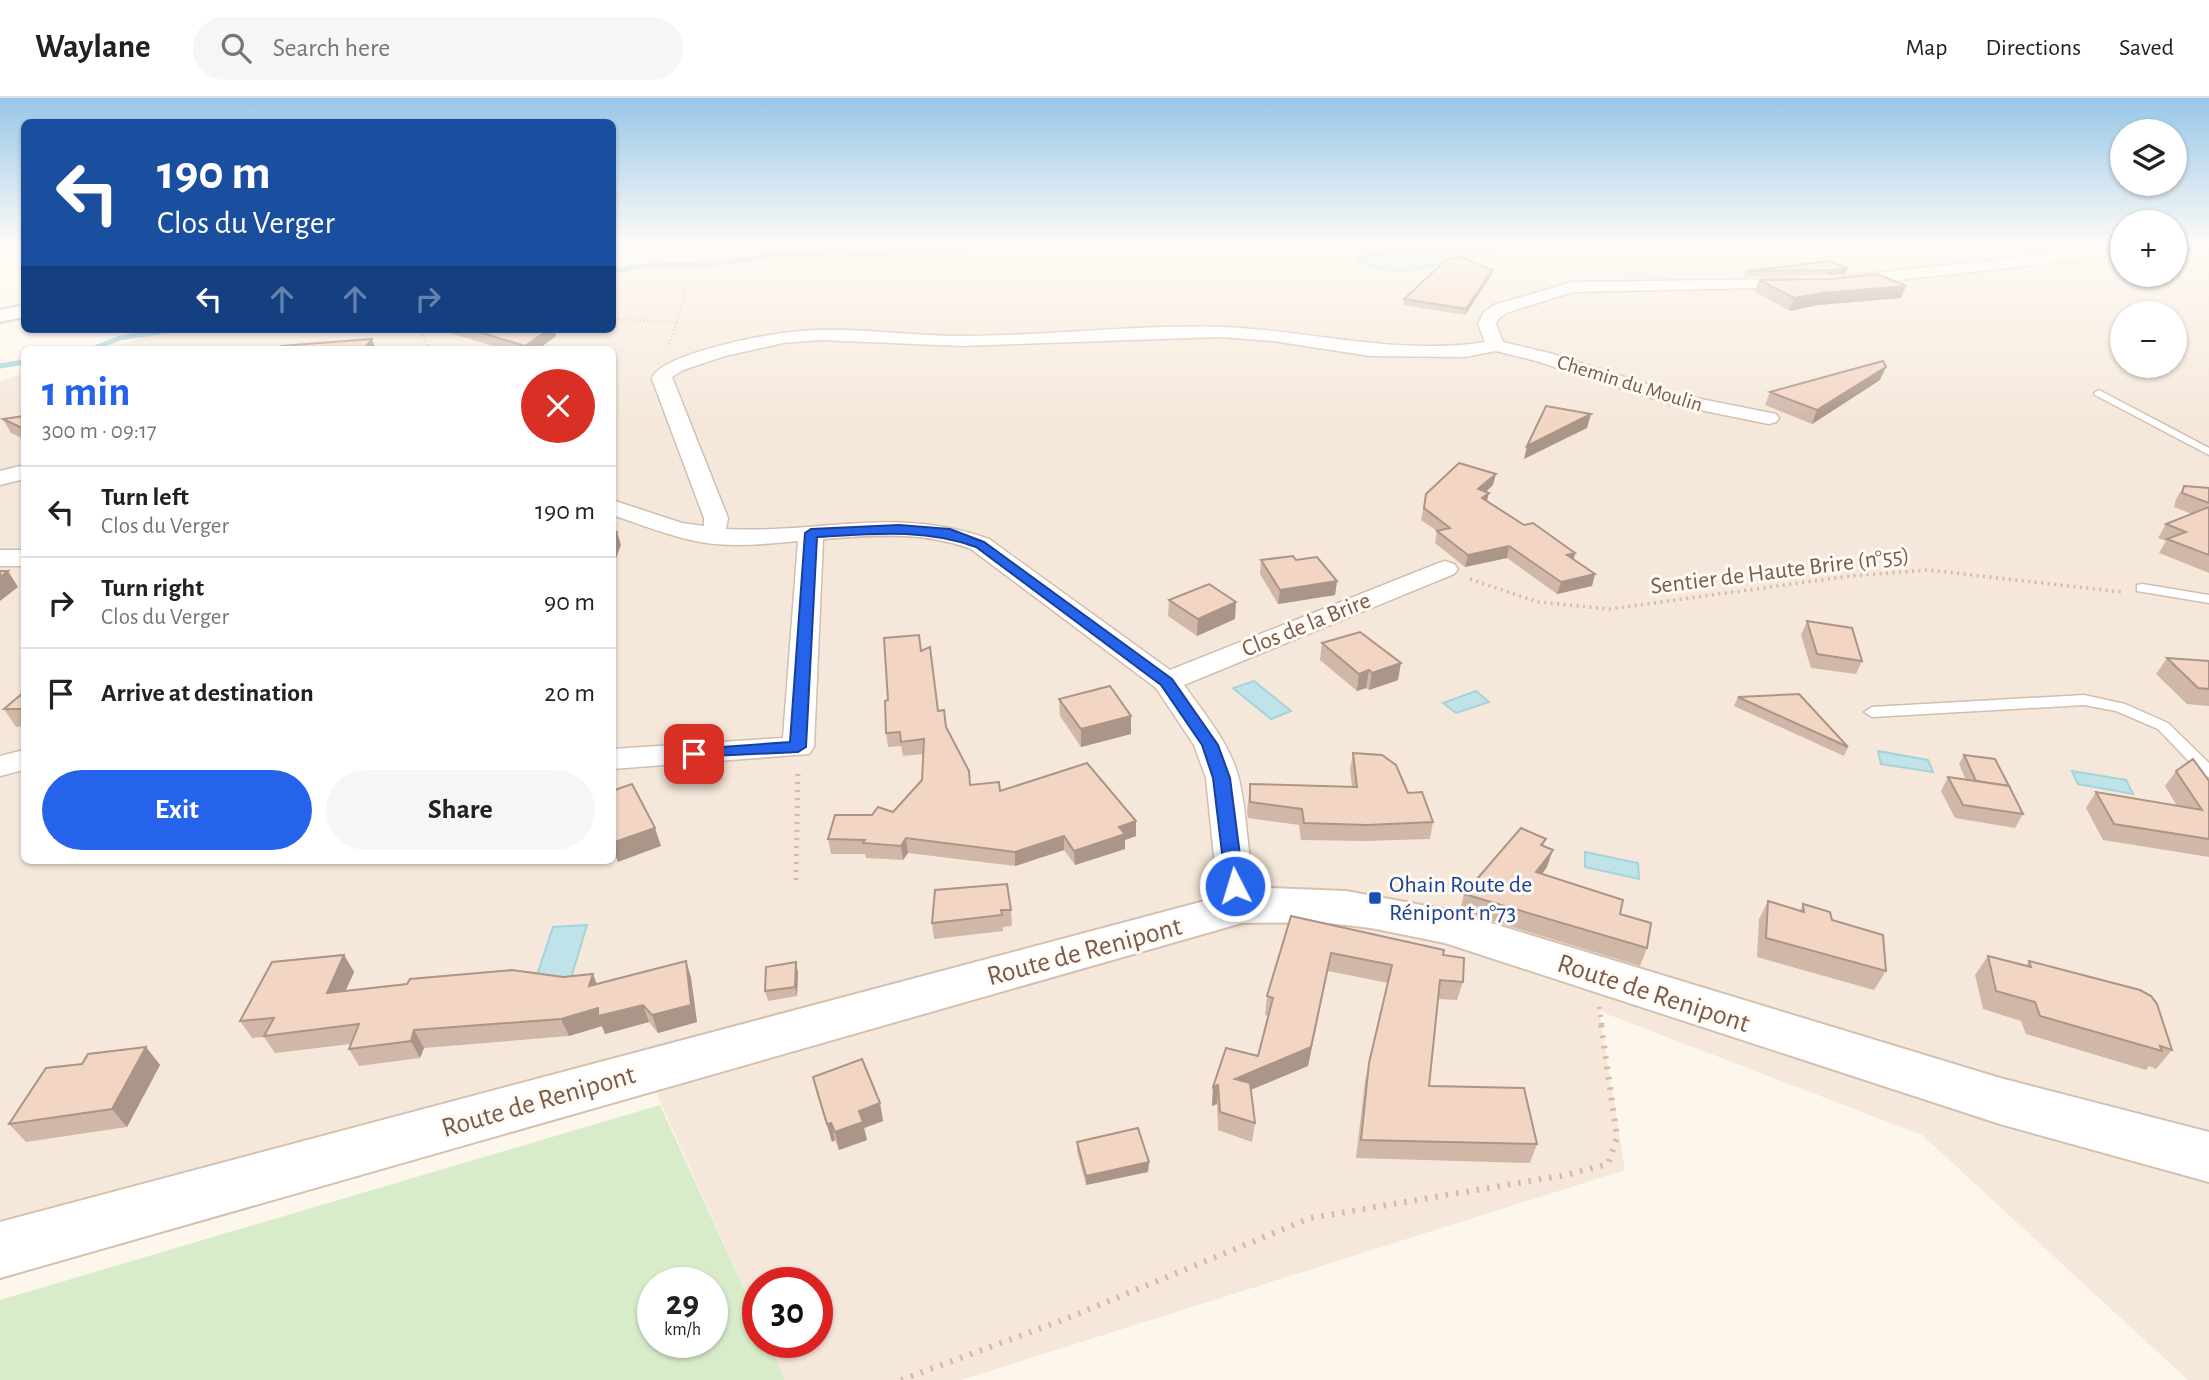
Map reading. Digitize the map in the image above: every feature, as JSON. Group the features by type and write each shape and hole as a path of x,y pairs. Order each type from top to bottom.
{"street":[{"path":"1492,345 1494,343 1487,324 1490,316 1500,309 1520,303"},
{"path":"0,316 21,312"},
{"name":"Chemin du Moulin","path":"668,370 698,358 765,341 820,335 975,341 1220,332 1273,336 1370,350 1465,351 1492,345 1542,356 1677,400 1769,418"},
{"path":"668,370 662,379 716,518 716,526 710,536"},
{"path":"0,478 21,473"},
{"path":"616,508 710,536 899,529 950,533 969,538 1167,682 1210,745 1222,778 1235,886 1242,906"},
{"path":"616,759 798,747 811,533"},
{"path":"0,558 21,558"},
{"name":"Clos de la Brire","path":"1167,682 1445,569"},
{"path":"0,766 21,761"},
{"name":"Route de Renipont","path":"0,1250 1242,906 1302,903 1370,910 1448,927 2000,1101 2209,1157"}],"lane":[{"path":"2099,393 2209,452"},
{"path":"2142,588 2209,600"},
{"path":"1872,712 2084,700 2120,707 2163,726 2209,772"}],"path":[{"path":"668,370 662,365 682,303"},
{"path":"616,319 677,322"},
{"name":"Sentier de Haute Brire (n°55)","path":"1445,569 1483,585 1572,609 1610,610 1850,576 1928,570 2128,593"},
{"path":"796,880 798,747"},
{"path":"901,1380 1060,1321 1310,1218 1566,1175 1608,1164 1617,1137 1600,1024 1598,974"}],"shaded area":[{"path":"616,303 2110,303 2110,378 2187,378 2187,303 2209,303 2209,1380 2188,1380 1922,1135 1599,1011 1625,1170 961,1380 785,1380 775,1358 833,1358 833,1267 742,1267 742,1283 637,1050 0,1234 0,381 21,374 21,864 616,864 616,346 113,346 157,333 616,333"}],"green space":[{"path":"660,1105 742,1284 742,1358 775,1358 785,1380 0,1380 0,1300"}],"water":[{"path":"1254,681 1291,711 1271,719 1233,688"},
{"path":"1476,691 1489,702 1456,713 1443,703"},
{"path":"1878,751 1928,760 1933,772 1881,764"},
{"path":"2072,771 2126,780 2133,794 2078,784"},
{"path":"1585,852 1638,863 1639,879 1585,867"},
{"path":"587,925 571,978 535,981 553,927"}],"building":[{"path":"1428,303 1470,303 1466,309"},
{"path":"482,333 543,333 525,346"},
{"path":"372,339 366,346 281,346"},
{"path":"1883,361 1886,367 1817,410 1770,392"},
{"path":"1546,406 1591,414 1527,446"},
{"path":"21,416 21,428 3,419"},
{"path":"1459,463 1496,474 1478,489 1489,493 1482,498 1524,525 1533,523 1575,553 1567,555 1595,574 1561,582 1509,546 1468,555 1437,531 1450,528 1424,508 1426,494"},
{"path":"2184,486 2209,488 2209,503 2182,493"},
{"path":"2209,507 2209,555 2167,539 2186,532 2166,524"},
{"path":"1293,556 1296,560 1317,557 1337,581 1280,590 1261,560"},
{"path":"1209,584 1236,602 1198,619 1169,600"},
{"path":"1807,621 1852,628 1862,661 1817,654"},
{"path":"1360,632 1401,663 1372,673 1369,670 1359,674 1322,643"},
{"path":"919,635 921,651 930,647 938,711 944,710 946,727 969,771 970,785 999,782 1000,791 1087,763 1136,821 1119,827 1125,834 1074,851 1064,836 1015,852 906,838 901,846 863,843 865,840 828,839 835,815 872,815 878,807 893,812 922,780 924,739 901,742 900,732 886,733 885,701 888,700 884,638"},
{"path":"2167,658 2209,661 2209,689 2198,688"},
{"path":"1110,686 1131,716 1081,729 1059,699"},
{"path":"1799,694 1848,747 1738,697"},
{"path":"21,695 21,709 4,709"},
{"path":"1353,753 1382,755 1396,765 1408,793 1422,792 1433,822 1367,825 1304,823 1302,809 1250,802 1250,784 1357,787"},
{"path":"1964,755 1995,759 2009,786 1976,781"},
{"path":"2193,759 2209,781 2209,839 2114,824 2096,792 2202,810 2176,771"},
{"path":"1948,777 2009,786 2023,814 1963,805"},
{"path":"632,784 655,828 616,842 616,790"},
{"path":"1521,828 1546,839 1541,845 1553,850 1536,872 1623,900 1620,914 1651,923 1647,948 1464,894"},
{"path":"1007,884 1011,910 1001,910 1002,915 932,923 935,890"},
{"path":"1768,901 1804,912 1803,904 1830,912 1832,920 1883,935 1886,971 1766,938"},
{"path":"1291,916 1444,950 1443,955 1464,958 1463,982 1440,980 1429,1086 1524,1088 1537,1144 1361,1140 1369,1063 1392,965 1331,953 1311,1047 1235,1079 1250,1083 1255,1123 1220,1112 1218,1085 1213,1087 1226,1048 1258,1056 1273,998 1267,996"},
{"path":"344,955 327,993 407,984 410,979 512,970 563,977 593,974 589,986 686,961 691,1005 652,1015 643,1005 598,1016 598,1008 561,1019 414,1030 411,1041 349,1049 359,1024 264,1036 274,1018 240,1021 272,962"},
{"path":"1988,956 2031,967 2029,961 2140,990 2151,996 2157,1004 2172,1050 2160,1046 2162,1051 2040,1016 2035,1002 1996,991"},
{"path":"796,962 795,987 765,991 766,967"},
{"path":"146,1047 112,1109 9,1124 46,1068 82,1064 88,1054"},
{"path":"862,1059 880,1103 859,1111 863,1122 835,1132 831,1123 827,1124 813,1077"},
{"path":"1138,1128 1149,1162 1086,1176 1077,1142"}],"waterway":[{"path":"100,346 120,338 153,333"},
{"path":"0,366 21,362"}],"place":[{"name":"Ohain Route de Rénipont n°73","path":"1375,898"}],"route":[{"path":"694,754 798,747 811,533 899,529 950,533 980,544 1167,682 1210,745 1222,778 1235,886"}]}
